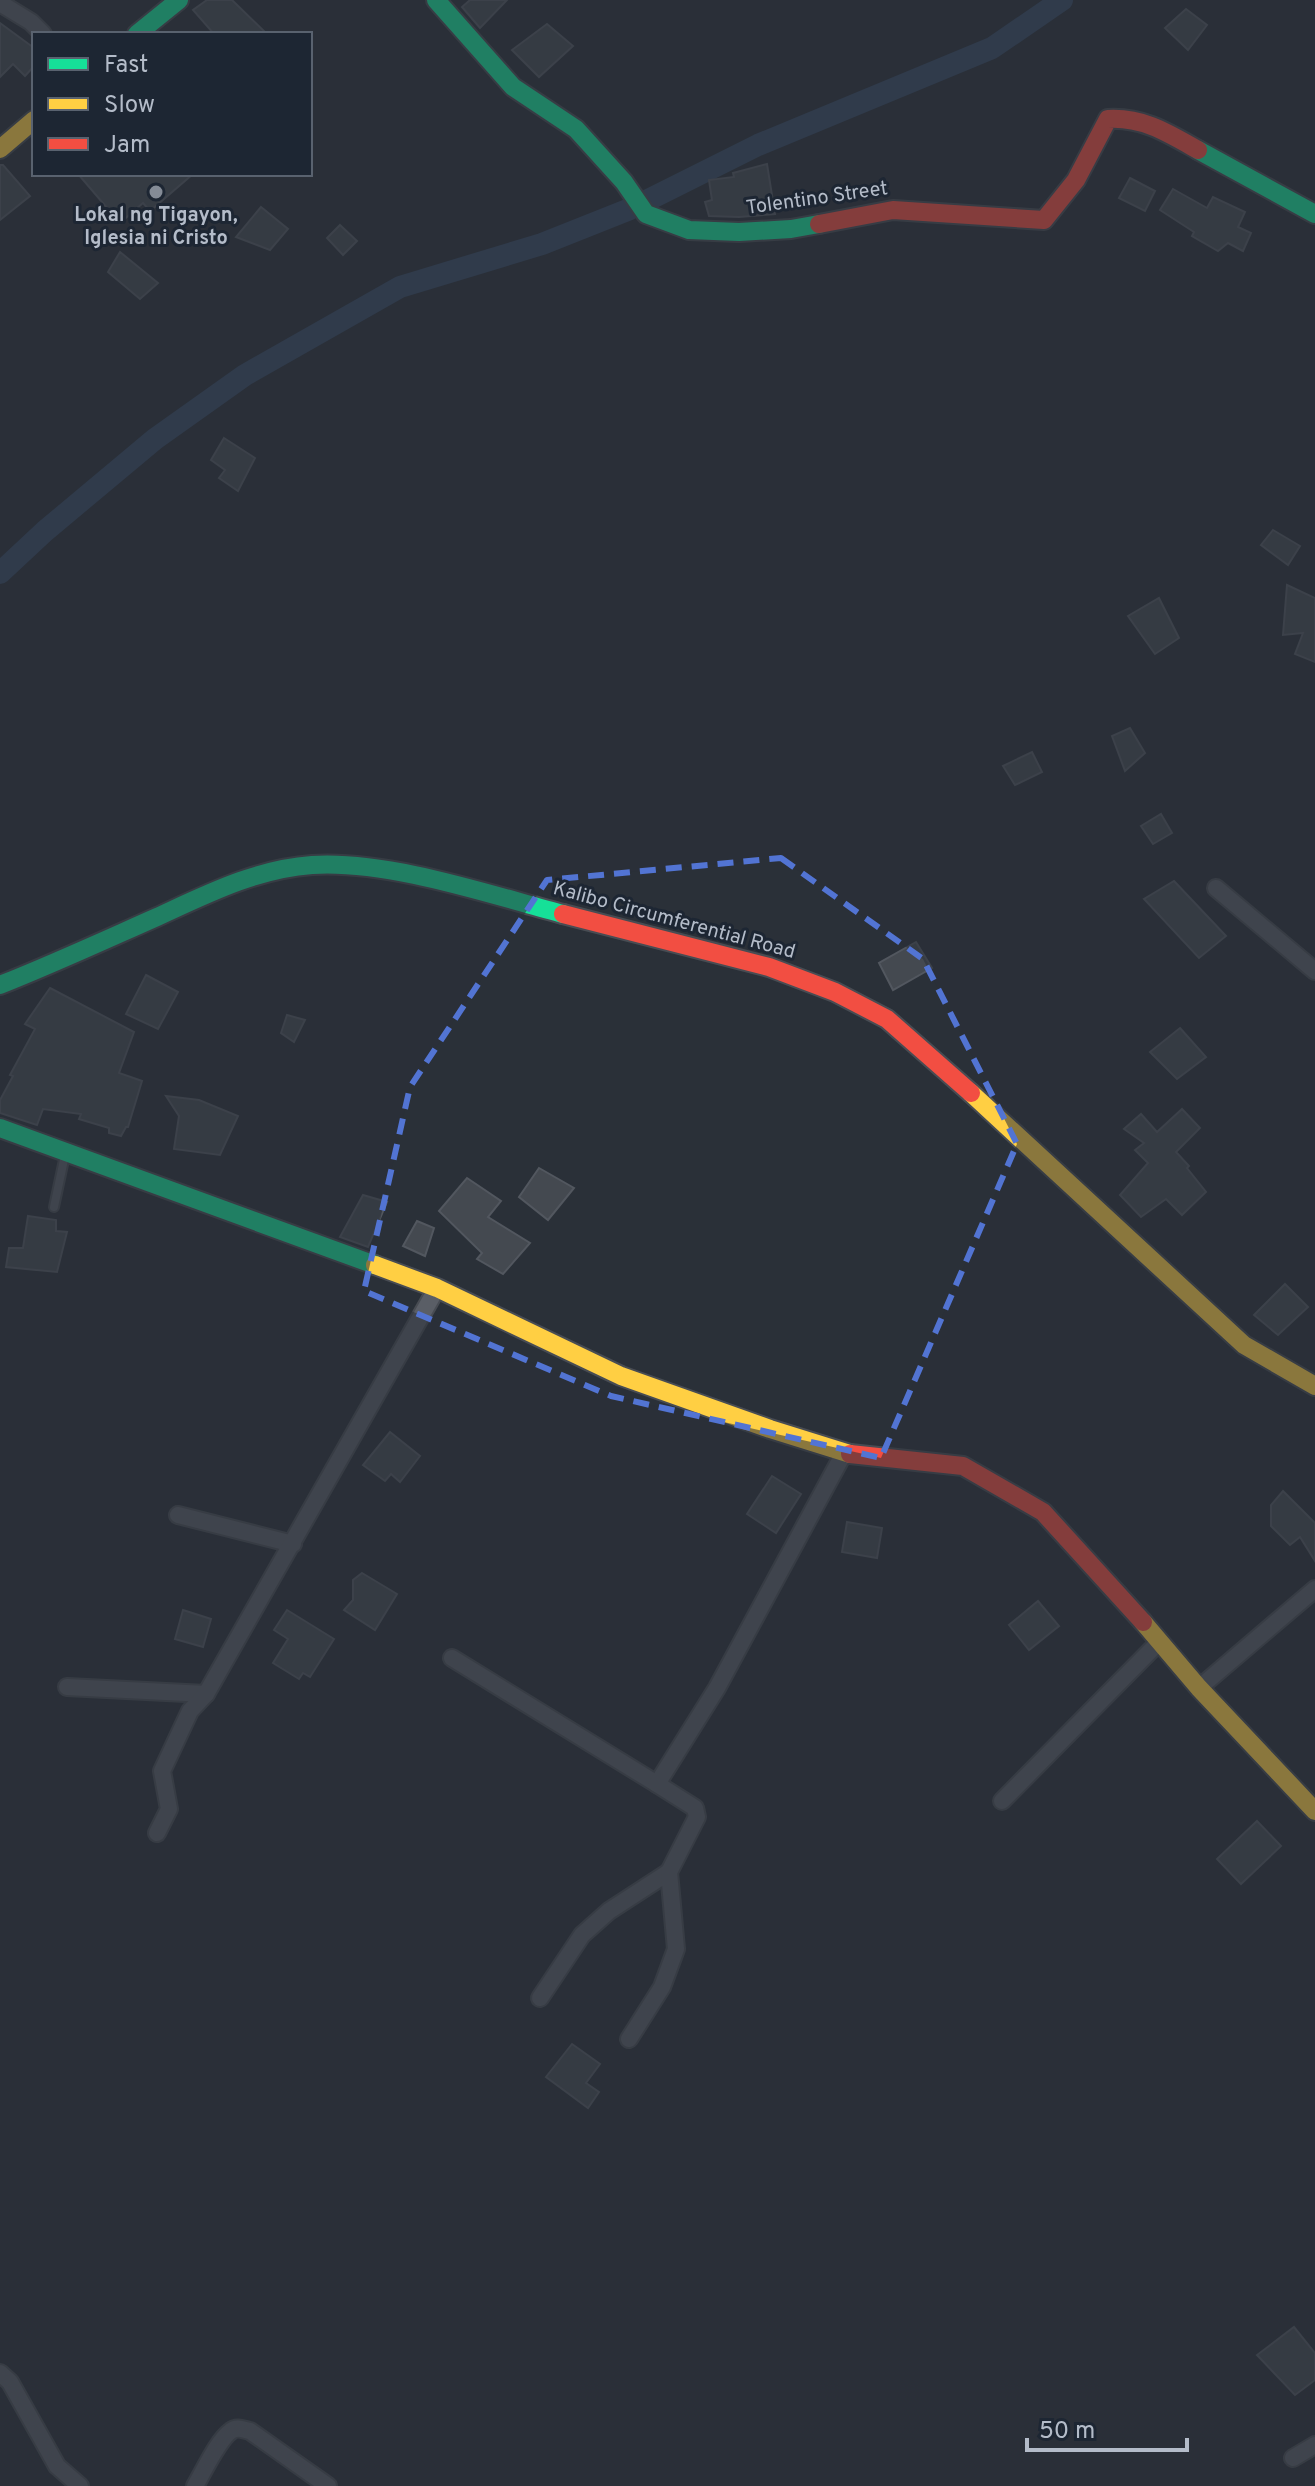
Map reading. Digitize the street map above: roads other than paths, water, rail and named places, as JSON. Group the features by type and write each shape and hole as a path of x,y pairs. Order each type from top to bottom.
{"street":[{"path":"139,32 179,0"},
{"name":"Tolentino Street","path":"436,0 513,87 576,129 624,182 646,214 689,230 739,232 791,229 893,210 1044,220 1076,180 1108,119 1127,118 1149,123 1315,214"},
{"path":"0,3 41,32"},
{"path":"0,149 32,122"},
{"name":"Kalibo Circumferential Road","path":"0,985 239,879 310,865 347,865 426,878 769,967 835,992 887,1019 929,1054 1244,1345 1315,1386"},
{"path":"1216,888 1315,971"},
{"path":"0,1128 437,1288 621,1376 844,1453 963,1466 1043,1512 1199,1688 1315,1811"},
{"path":"157,1833 169,1809 162,1771 190,1711 206,1694 437,1288"},
{"path":"657,1784 717,1688 844,1453"},
{"path":"178,1515 293,1544"},
{"path":"1199,1688 1315,1589"},
{"path":"1002,1801 1160,1641"},
{"path":"452,1658 695,1808 697,1817 669,1872 609,1911 582,1935 540,1998"},
{"path":"67,1687 206,1694"},
{"path":"629,2039 662,1987 676,1949 669,1872"},
{"path":"0,2373 10,2382 57,2466 80,2486"},
{"path":"195,2486 231,2430 238,2428 250,2431 328,2486"},
{"path":"1293,2458 1315,2445"}],"lane":[{"path":"54,1207 66,1151"}],"waterway":[{"path":"644,202 758,145 992,48 1062,0"},
{"path":"0,573 155,439 245,375 400,287 542,244 630,209"}],"place":[{"name":"Lokal ng Tigayon, Iglesia ni Cristo","path":"156,192"}]}
